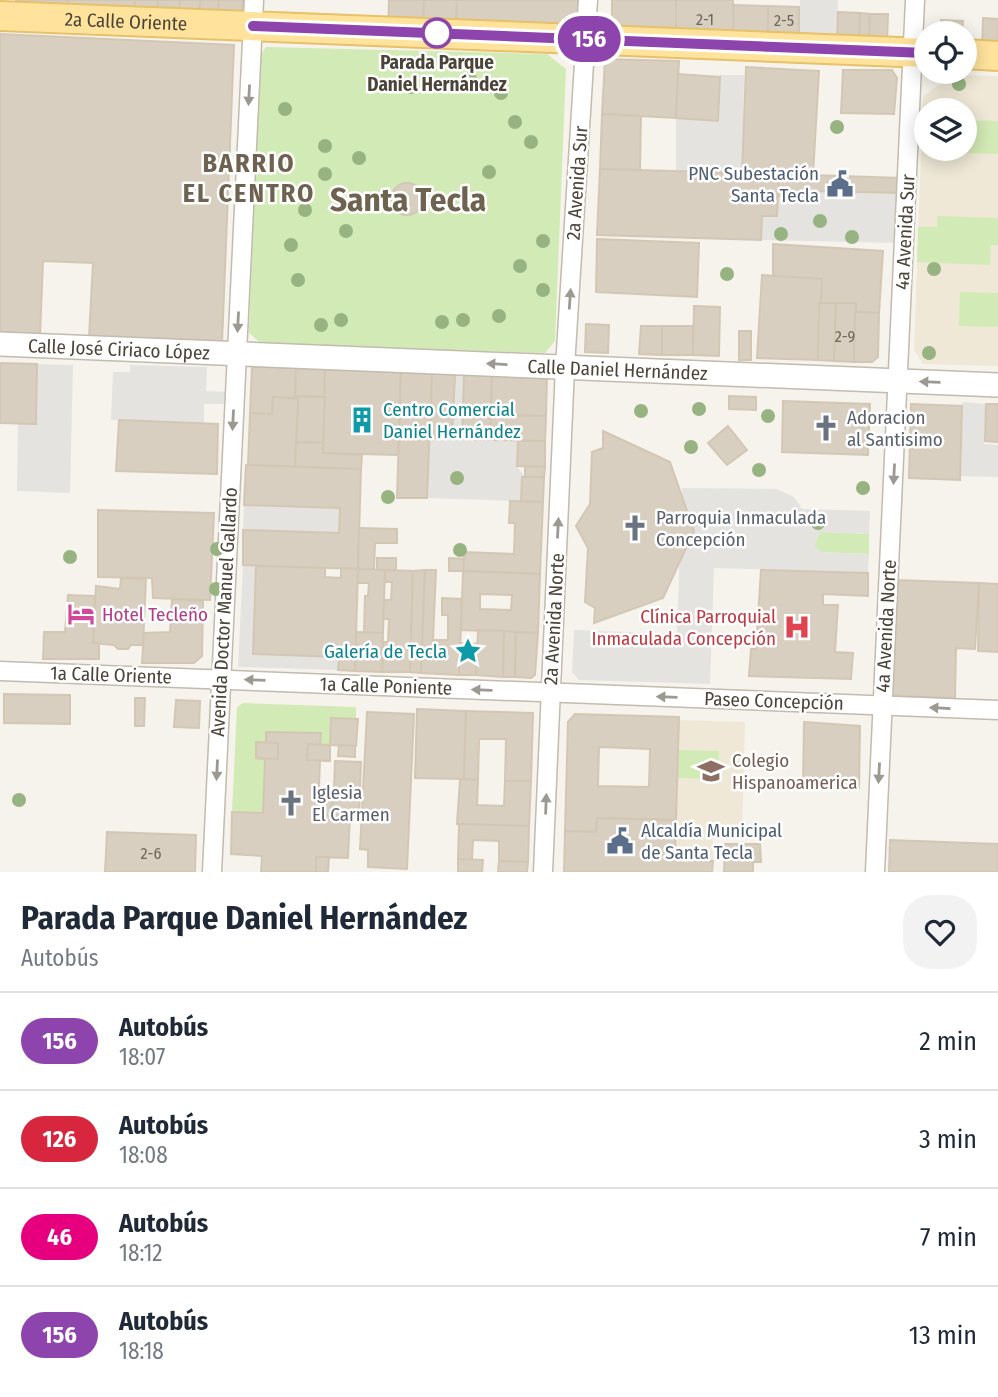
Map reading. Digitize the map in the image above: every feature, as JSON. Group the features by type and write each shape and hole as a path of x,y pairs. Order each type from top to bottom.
{"main road":[{"name":"2a Calle Oriente","path":"0,16 253,13 586,39 914,52"},
{"path":"977,55 998,56"}],"street":[{"name":"2a Avenida Sur","path":"565,367 588,0"},
{"name":"4a Avenida Sur","path":"915,0 917,21"},
{"name":"Avenida Doctor Manuel Gallardo","path":"212,872 253,13"},
{"name":"4a Avenida Sur","path":"898,381 917,84"},
{"name":"Calle José Ciriaco López","path":"0,344 236,352"},
{"name":"Calle Daniel Hernández","path":"236,352 998,385"},
{"name":"2a Avenida Norte","path":"543,872 565,367"},
{"name":"4a Avenida Norte","path":"875,872 898,381"},
{"name":"1a Calle Oriente","path":"0,671 221,679"},
{"name":"1a Calle Poniente","path":"221,679 550,693"},
{"name":"Paseo Concepción","path":"550,693 998,710"}],"shaded area":[{"path":"800,0 838,0 837,42 799,41"},
{"path":"720,75 744,75 742,173 676,172 676,118 718,121"},
{"path":"977,76 998,76 998,366 923,364 914,350 921,161 977,161 977,98 923,98 941,84 977,84"},
{"path":"812,191 902,193 899,243 761,240 762,216 777,216 778,196 811,197"},
{"path":"37,364 73,365 70,493 17,491 18,424 36,424"},
{"path":"130,365 207,367 206,391 231,392 231,404 204,404 204,423 111,420 113,372 130,372"},
{"path":"455,373 464,374 462,439 518,441 517,466 525,477 521,501 427,498 430,438 452,438"},
{"path":"962,402 986,404 984,444 998,445 998,477 960,476"},
{"name":"Parroquia Inmaculada Concepción","path":"682,488 777,489 794,497 802,509 870,511 869,534 820,532 814,545 821,552 869,554 868,573 714,568 710,684 579,680 572,672 574,630 677,634"},
{"path":"244,505 340,508 339,533 243,530"},
{"path":"243,565 256,566 253,653 339,657 338,670 238,667"},
{"name":"Colegio Hispanoamerica","path":"679,720 745,722 742,838 713,837 713,861 675,860"}],"green space":[{"path":"266,47 547,54 566,69 555,341 545,353 262,344 249,333 259,57"},
{"path":"977,120 998,121 998,154 977,153"},
{"path":"937,216 998,218 998,245 991,245 990,265 917,262 918,227 937,227"},
{"path":"960,292 998,293 998,327 959,326"},
{"path":"820,532 869,534 869,554 820,552 814,545"},
{"path":"243,703 356,707 356,719 330,745 320,745 320,733 266,732 266,743 256,743 256,758 265,759 263,813 232,812 237,707"},
{"path":"679,750 719,751 718,779 678,778"}],"building":[{"path":"16,0 68,0 67,13 16,11"},
{"path":"68,0 135,0 134,16 67,13"},
{"path":"135,0 158,0 157,17 134,16"},
{"path":"158,0 180,0 179,19 157,17"},
{"path":"180,0 200,0 199,20 179,19"},
{"path":"200,0 219,0 218,21 199,20"},
{"path":"219,0 243,0 242,22 218,21"},
{"path":"389,0 424,0 423,31 388,31"},
{"path":"424,0 457,0 456,33 423,31"},
{"path":"457,0 579,0 578,36 456,33"},
{"path":"612,0 676,0 676,32 626,31 612,16"},
{"path":"676,0 733,0 733,33 676,32"},
{"path":"734,5 768,6 768,34 733,33"},
{"path":"768,6 799,7 799,34 768,34"},
{"path":"838,12 860,13 859,43 837,42"},
{"path":"860,13 870,14 869,43 859,43"},
{"path":"870,14 888,14 887,44 869,43"},
{"path":"983,18 998,19 998,48 982,47"},
{"path":"0,34 234,45 222,343 89,337 93,263 43,261 40,336 0,335"},
{"path":"605,59 679,61 676,118 602,114"},
{"path":"746,67 819,71 813,175 742,173"},
{"path":"843,70 892,70 897,78 894,114 841,113"},
{"path":"678,74 720,77 718,121 676,118"},
{"path":"602,114 641,116 640,171 600,169"},
{"path":"600,169 779,174 777,216 762,216 761,240 597,235"},
{"name":"PNC Subestación Santa Tecla","path":"779,174 902,178 902,193 812,191 811,197 778,196"},
{"path":"407,183 419,187 423,199 419,211 407,215 395,211 391,199 395,187"},
{"path":"597,239 699,243 697,297 596,292"},
{"path":"773,244 883,251 879,313 855,312 856,303 819,303 821,282 773,276"},
{"path":"762,275 822,279 818,360 757,358"},
{"path":"819,303 836,303 834,361 818,360"},
{"path":"836,303 856,303 854,362 834,361"},
{"path":"694,306 720,307 719,356 693,355"},
{"path":"855,312 879,313 878,357 872,362 854,362"},
{"path":"586,324 609,325 608,353 585,352"},
{"path":"641,326 662,326 662,355 639,354"},
{"path":"662,326 693,326 693,355 662,355"},
{"path":"739,331 751,331 751,360 739,360"},
{"path":"0,363 37,364 36,424 0,423"},
{"path":"252,366 296,368 295,398 273,397 272,414 250,413"},
{"path":"296,368 325,368 325,397 295,396"},
{"name":"Centro Comercial Daniel Hernández","path":"325,368 401,371 398,455 323,453"},
{"path":"401,371 432,372 427,498 397,498"},
{"path":"432,372 455,373 452,438 430,438"},
{"path":"464,374 492,375 490,440 462,439"},
{"path":"492,375 547,376 546,416 491,415"},
{"path":"295,396 325,397 323,443 296,442 298,399"},
{"path":"729,396 756,397 756,410 729,409"},
{"path":"273,397 298,399 295,467 248,465 250,413 272,414"},
{"name":"Adoracion al Santisimo","path":"783,401 870,404 868,455 782,452"},
{"path":"911,404 962,406 960,480 909,478"},
{"path":"986,404 998,404 998,442 985,441"},
{"path":"491,415 546,416 545,441 490,440"},
{"path":"119,420 218,424 217,474 116,471"},
{"path":"728,426 747,450 727,465 708,443"},
{"name":"Parroquia Inmaculada Concepción","path":"603,431 670,462 694,531 663,598 594,623 595,608 585,602 588,548 576,526 590,504 592,452 603,448"},
{"path":"518,441 545,441 545,467 517,466"},
{"path":"296,442 323,443 323,453 362,455 361,469 295,467"},
{"path":"246,465 361,469 358,569 243,565 243,530 339,533 340,508 244,505"},
{"path":"525,466 545,467 544,477 525,477"},
{"path":"522,477 544,477 543,502 521,501"},
{"path":"510,501 543,502 540,574 463,571 464,552 514,554 515,523 509,523"},
{"path":"98,510 214,513 210,600 153,598 152,578 98,577"},
{"path":"359,528 397,529 397,543 375,543 374,570 358,569"},
{"path":"377,558 396,558 396,570 377,570"},
{"path":"449,558 464,559 463,571 449,571"},
{"path":"256,566 325,568 325,577 341,578 341,568 358,569 355,671 338,670 339,657 253,654"},
{"path":"358,569 385,570 383,633 364,633 365,596 368,596 369,583 358,583"},
{"path":"385,570 413,571 410,672 382,672 383,642 388,642 389,619 383,619 384,600 391,600 392,582 385,582"},
{"path":"425,570 421,673 410,672 413,571"},
{"path":"425,570 436,570 433,640 448,640 448,615 442,615 442,598 462,599 459,675 421,673"},
{"name":"Clínica Parroquial Inmaculada Concepción","path":"761,570 868,573 868,596 823,594 823,605 838,605 835,652 853,653 851,679 749,676 751,649 756,649"},
{"path":"463,571 540,574 538,633 461,630","holes":["480,594 512,595 511,610 480,609"]},
{"path":"121,578 146,579 143,645 131,645 128,649 93,643 96,586 120,589"},
{"path":"895,580 979,583 975,649 956,648 955,698 890,696"},
{"path":"979,583 998,584 998,652 978,651"},
{"name":"Hotel Tecleño","path":"68,595 95,596 93,643 99,644 99,659 43,659 44,632 65,632"},
{"path":"172,599 203,601 202,656 194,663 142,663 144,633 170,632"},
{"path":"478,630 504,631 503,677 476,675"},
{"path":"504,631 516,632 515,677 503,677"},
{"path":"356,632 383,633 382,672 355,671"},
{"path":"516,632 538,633 535,675 531,678 515,677"},
{"path":"460,643 478,644 476,675 459,675"},
{"path":"4,694 70,695 70,724 4,723"},
{"path":"135,698 145,698 144,726 135,726"},
{"path":"176,700 200,701 199,728 174,727"},
{"path":"417,709 466,711 464,779 415,778"},
{"path":"466,711 533,713 531,781 505,781 506,739 479,739 478,780 464,779"},
{"path":"367,712 414,714 407,869 368,867 368,850 360,849"},
{"path":"575,714 679,717 676,820 597,818 596,832 565,831 568,722","holes":["599,747 650,749 649,787 598,786"]},
{"path":"331,718 358,719 356,746 330,745"},
{"path":"804,722 860,726 859,788 803,786"},
{"name":"Iglesia El Carmen","path":"266,732 321,733 320,745 330,745 330,761 320,760 318,815 350,816 348,858 316,857 316,872 261,872 262,856 231,854 232,812 263,813 265,759 256,758 256,742 266,743"},
{"path":"256,742 278,743 278,759 256,758"},
{"path":"308,744 330,745 330,761 307,760"},
{"path":"339,745 355,746 355,757 338,756"},
{"path":"335,761 361,762 359,816 333,815"},
{"path":"460,779 478,780 477,805 504,806 505,781 531,781 529,826 457,824"},
{"path":"318,794 332,794 331,815 318,815"},
{"name":"Alcaldía Municipal de Santa Tecla","path":"597,818 676,820 675,860 713,861 712,872 564,872 565,831 596,832"},
{"path":"459,824 529,826 528,862 499,861 499,841 473,840 472,859 458,859"},
{"path":"107,832 196,835 195,872 105,872"},
{"path":"890,840 998,844 998,872 889,872"},
{"path":"725,844 760,844 761,862 753,862 753,872 724,872"},
{"path":"316,857 329,857 328,872 316,872"},
{"path":"458,859 483,860 482,872 458,872"},
{"path":"499,861 528,862 527,872 498,872"}],"bus line":[{"name":"156","path":"253,26 914,52"}],"place":[{"name":"Parada Parque Daniel Hernández","path":"437,33"},
{"name":"PNC Subestación Santa Tecla","path":"840,184"},
{"name":"Centro Comercial Daniel Hernández","path":"362,420"},
{"name":"Adoracion al Santisimo","path":"826,428"},
{"name":"Parroquia Inmaculada Concepción","path":"635,528"},
{"name":"Hotel Tecleño","path":"81,614"},
{"name":"Clínica Parroquial Inmaculada Concepción","path":"797,627"},
{"name":"Galería de Tecla","path":"468,651"},
{"name":"Colegio Hispanoamerica","path":"711,771"},
{"name":"Iglesia El Carmen","path":"291,803"},
{"name":"Alcaldía Municipal de Santa Tecla","path":"620,841"}],"district":[{"name":"BARRIO EL CENTRO","path":"249,178"},
{"name":"Santa Tecla","path":"408,200"}]}
